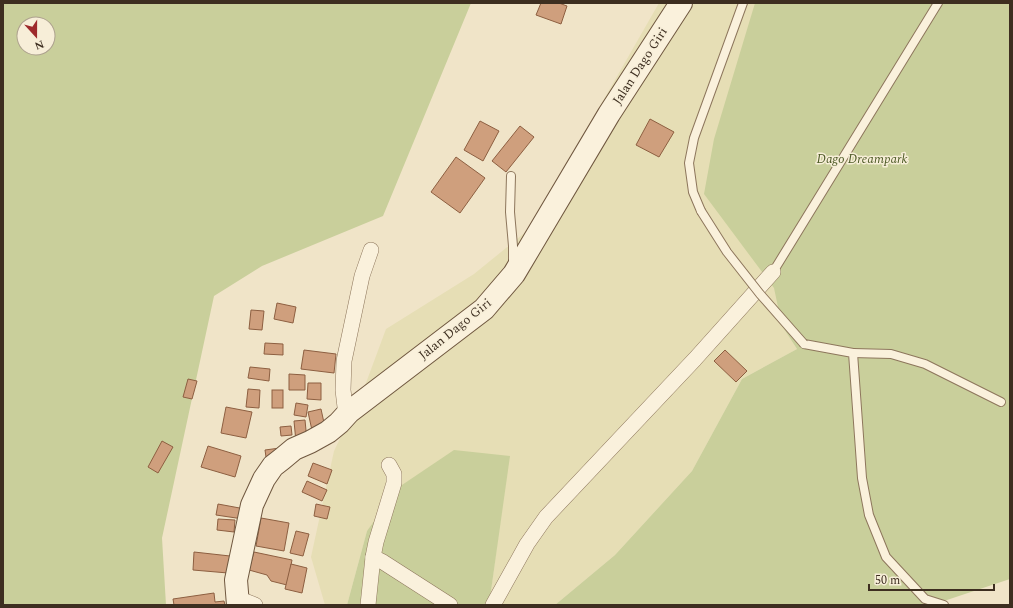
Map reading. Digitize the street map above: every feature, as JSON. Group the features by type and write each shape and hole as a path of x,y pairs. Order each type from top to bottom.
{"main road":[{"name":"Jalan Dago Giri","path":"244,603 236,580 252,505 264,479 273,466 294,449 328,432 350,412 484,309 514,274 676,5"}],"street":[{"path":"350,412 345,407 343,390 344,361 362,276 371,250"},
{"path":"493,605 527,544 546,517 695,359 773,272"},
{"path":"368,605 376,542 394,483 394,474 389,465"},
{"path":"373,557 450,605"}],"lane":[{"path":"743,3 694,138 689,163 693,192 701,211 727,252 755,288 804,344 853,353 891,354 925,364 1001,402"},
{"path":"773,272 938,3"},
{"path":"511,176 510,212 514,274"},
{"path":"853,353 862,478 869,515 886,557 925,599 944,605"}],"shaded area":[{"path":"659,3 802,3 782,326 797,349 742,379 692,471 615,555 555,605 489,605 509,456 367,531 347,605 325,605 311,557 334,451 363,391 386,329 474,274 549,213 584,134"}],"green space":[{"path":"3,3 471,3 383,216 262,266 214,296 162,538 166,605 3,605"},
{"name":"Dago Dreampark","path":"755,3 1010,3 1010,579 932,605 555,605 615,555 692,471 742,379 797,349 782,326 774,288 704,194 714,139"},
{"path":"454,450 510,456 489,605 347,605 367,531 399,487"}],"building":[{"path":"541,3 559,3 567,6 561,24 536,15"},
{"path":"650,119 674,132 659,157 636,145"},
{"path":"480,121 499,131 483,161 464,150"},
{"path":"520,126 534,137 506,172 492,161"},
{"path":"456,157 485,178 460,213 431,192"},
{"path":"277,303 296,307 293,323 274,319"},
{"path":"251,310 264,311 262,330 249,329"},
{"path":"265,343 283,344 283,355 264,354"},
{"path":"304,350 336,354 334,373 301,369"},
{"path":"725,350 747,371 736,382 714,361"},
{"path":"250,367 270,369 269,381 248,378"},
{"path":"289,374 305,375 305,390 289,390"},
{"path":"188,379 197,381 192,399 183,397"},
{"path":"308,383 321,383 321,400 307,399"},
{"path":"248,389 260,390 259,408 246,407"},
{"path":"272,390 283,390 283,408 272,408"},
{"path":"296,403 308,405 306,417 294,415"},
{"path":"226,407 252,412 246,438 221,433"},
{"path":"321,409 326,432 313,435 308,412"},
{"path":"305,420 307,441 296,442 294,421"},
{"path":"291,426 292,435 281,436 280,427"},
{"path":"162,441 173,447 158,473 148,467"},
{"path":"208,446 241,456 235,477 201,467"},
{"path":"280,448 281,455 266,457 265,450"},
{"path":"313,463 332,470 327,484 308,476"},
{"path":"307,481 327,490 322,501 302,492"},
{"path":"218,504 245,509 243,519 216,515"},
{"path":"316,504 330,507 327,519 314,516"},
{"path":"261,518 289,523 284,551 256,546"},
{"path":"218,519 235,520 234,532 217,530"},
{"path":"296,531 309,534 303,556 290,553"},
{"path":"194,552 230,556 228,573 193,570"},
{"path":"254,552 292,560 287,585 271,581 267,575 249,570"},
{"path":"291,564 307,568 302,593 285,589"},
{"path":"214,593 215,602 224,601 225,605 174,605 173,599"}]}
